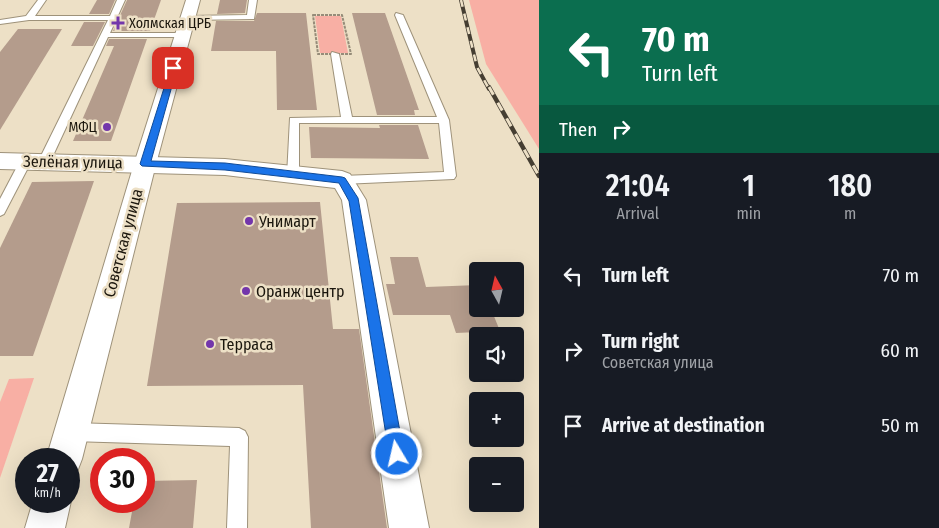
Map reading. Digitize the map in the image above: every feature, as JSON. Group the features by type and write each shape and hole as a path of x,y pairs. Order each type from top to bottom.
{"street":[{"name":"Советская улица","path":"67,445 145,164 188,18"},
{"name":"Зелёная улица","path":"0,161 225,167 342,180"},
{"path":"342,180 354,200 403,493 417,524"},
{"path":"45,528 49,513"}],"lane":[{"path":"29,18 42,0"},
{"path":"0,211 13,184 34,162 104,35 121,0"},
{"path":"104,35 188,18 251,17 253,0"},
{"path":"342,180 450,176 444,120 399,15"},
{"path":"0,22 29,18 113,18"},
{"path":"335,54 347,120"},
{"path":"293,176 294,120 444,120"},
{"path":"0,186 13,184"},
{"path":"67,445 239,437 237,528"}],"path":[{"path":"313,15 342,15 351,54 335,54 318,54 313,15"}],"shaded area":[{"path":"469,0 539,0 539,149 486,64"},
{"path":"315,16 341,16 348,53 320,53"},
{"path":"34,378 0,478 0,402 9,379"}],"building":[{"path":"97,0 115,0 109,14 89,14"},
{"path":"127,0 161,0 150,31 113,31"},
{"path":"220,0 247,0 245,13 217,14"},
{"path":"257,13 306,13 317,110 277,110 276,51 211,51 216,21 254,21"},
{"path":"352,13 385,13 419,110 414,110 415,115 377,115"},
{"path":"84,22 105,22 93,46 71,46"},
{"path":"18,29 62,29 0,130 0,52"},
{"path":"109,39 147,39 111,141 73,141 114,46 106,46"},
{"path":"379,125 418,125 429,159 311,158 309,127 380,128"},
{"path":"94,181 33,356 0,356 0,248 32,182"},
{"path":"320,202 333,329 359,329 387,528 311,528 303,385 147,386 177,203"},
{"path":"390,257 418,257 426,287 469,285 469,318 495,318 498,327 469,327 469,332 456,333 450,315 393,315 386,284 395,284"},
{"path":"197,480 193,528 129,528 132,513 155,513 155,481"}],"railway":[{"path":"461,0 477,67 489,89"},
{"path":"489,87 539,176"}],"place":[{"name":"Холмская ЦРБ","path":"118,23"},
{"name":"МФЦ","path":"107,127"},
{"name":"Унимарт","path":"249,221"},
{"name":"Оранж центр","path":"246,291"},
{"name":"Терраса","path":"210,344"}],"route":[{"path":"173,68 145,164 225,167 342,180 354,200 397,454"}]}
